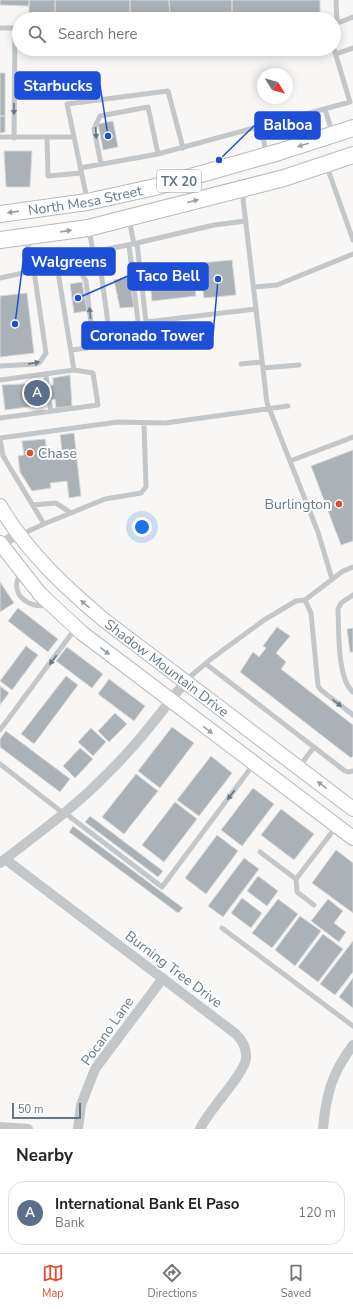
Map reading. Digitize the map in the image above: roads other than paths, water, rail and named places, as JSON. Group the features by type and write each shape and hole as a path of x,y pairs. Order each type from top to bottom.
{"main road":[{"name":"North Mesa Street","path":"0,214 87,202 155,187 273,154 353,128"},
{"path":"273,154 284,178"},
{"name":"North Mesa Street","path":"0,240 88,228 284,178 353,154"},
{"path":"87,202 88,228"},
{"name":"Shadow Mountain Drive","path":"0,506 19,534 44,564 78,598 104,620 353,809"},
{"name":"Shadow Mountain Drive","path":"0,544 21,572 51,605 76,628 170,701 353,838"},
{"path":"293,794 303,771"}],"street":[{"path":"0,544 19,534"},
{"path":"2,861 64,813 108,774 133,747 185,682"},
{"name":"Burning Tree Drive","path":"2,861 163,978 236,1034 245,1047 246,1058 242,1070 207,1116 200,1129"},
{"name":"Pocano Lane","path":"78,1129 81,1105 95,1069 163,978"},
{"path":"324,1129 328,1091 334,1074 351,1051"},
{"path":"0,1127 28,1129"}],"lane":[{"path":"336,0 336,12"},
{"path":"341,22 353,17"},
{"path":"0,28 12,28"},
{"path":"341,50 353,48"},
{"path":"14,138 16,56"},
{"path":"47,137 48,176 183,148 351,102 337,56"},
{"path":"87,202 67,104 168,91 183,148"},
{"path":"101,164 94,129 100,116 148,108 158,154"},
{"path":"325,109 333,135"},
{"path":"261,127 273,154"},
{"path":"0,137 74,137"},
{"path":"326,164 350,226 353,240"},
{"path":"242,189 267,404 318,532 332,579"},
{"path":"128,218 146,322 256,309"},
{"path":"0,278 34,272 79,261 86,259 96,251 133,244 214,224 246,221"},
{"path":"88,228 96,251 110,337 116,342 133,340 139,330 133,244"},
{"path":"0,366 36,364 40,362 46,353 34,272 26,236"},
{"path":"254,287 277,285 353,254"},
{"path":"71,350 87,348 93,341 86,281 80,271 79,261"},
{"path":"57,266 74,370"},
{"path":"241,364 262,362"},
{"path":"263,368 299,365"},
{"path":"0,380 74,370 93,374 98,405 0,418"},
{"path":"46,374 47,386"},
{"path":"50,400 51,411"},
{"path":"44,524 3,456 0,438 118,422 165,424 270,410 288,406"},
{"path":"19,534 105,499 138,494 143,490 146,487 144,423"},
{"path":"290,461 353,437"},
{"path":"33,505 56,503 70,513"},
{"path":"185,682 264,620 296,601 305,600 343,571 353,567"},
{"path":"353,594 340,602 338,616 341,661 346,685 353,692"},
{"path":"305,600 311,613 318,686 353,715"},
{"path":"0,730 76,628"},
{"path":"206,664 345,771 353,771"},
{"path":"303,771 314,747"},
{"path":"0,764 162,887 254,764"},
{"path":"314,905 297,892 296,879 337,826"},
{"path":"260,852 296,879"},
{"path":"222,928 353,1026"}],"place":[{"name":"Starbucks","path":"108,136"},
{"name":"Balboa","path":"219,160"},
{"name":"Coronado Tower","path":"218,279"},
{"name":"Taco Bell","path":"78,298"},
{"name":"Walgreens","path":"15,324"},
{"name":"International Bank El Paso","path":"37,393"},
{"name":"Chase","path":"30,453"},
{"name":"Burlington","path":"339,504"}]}
